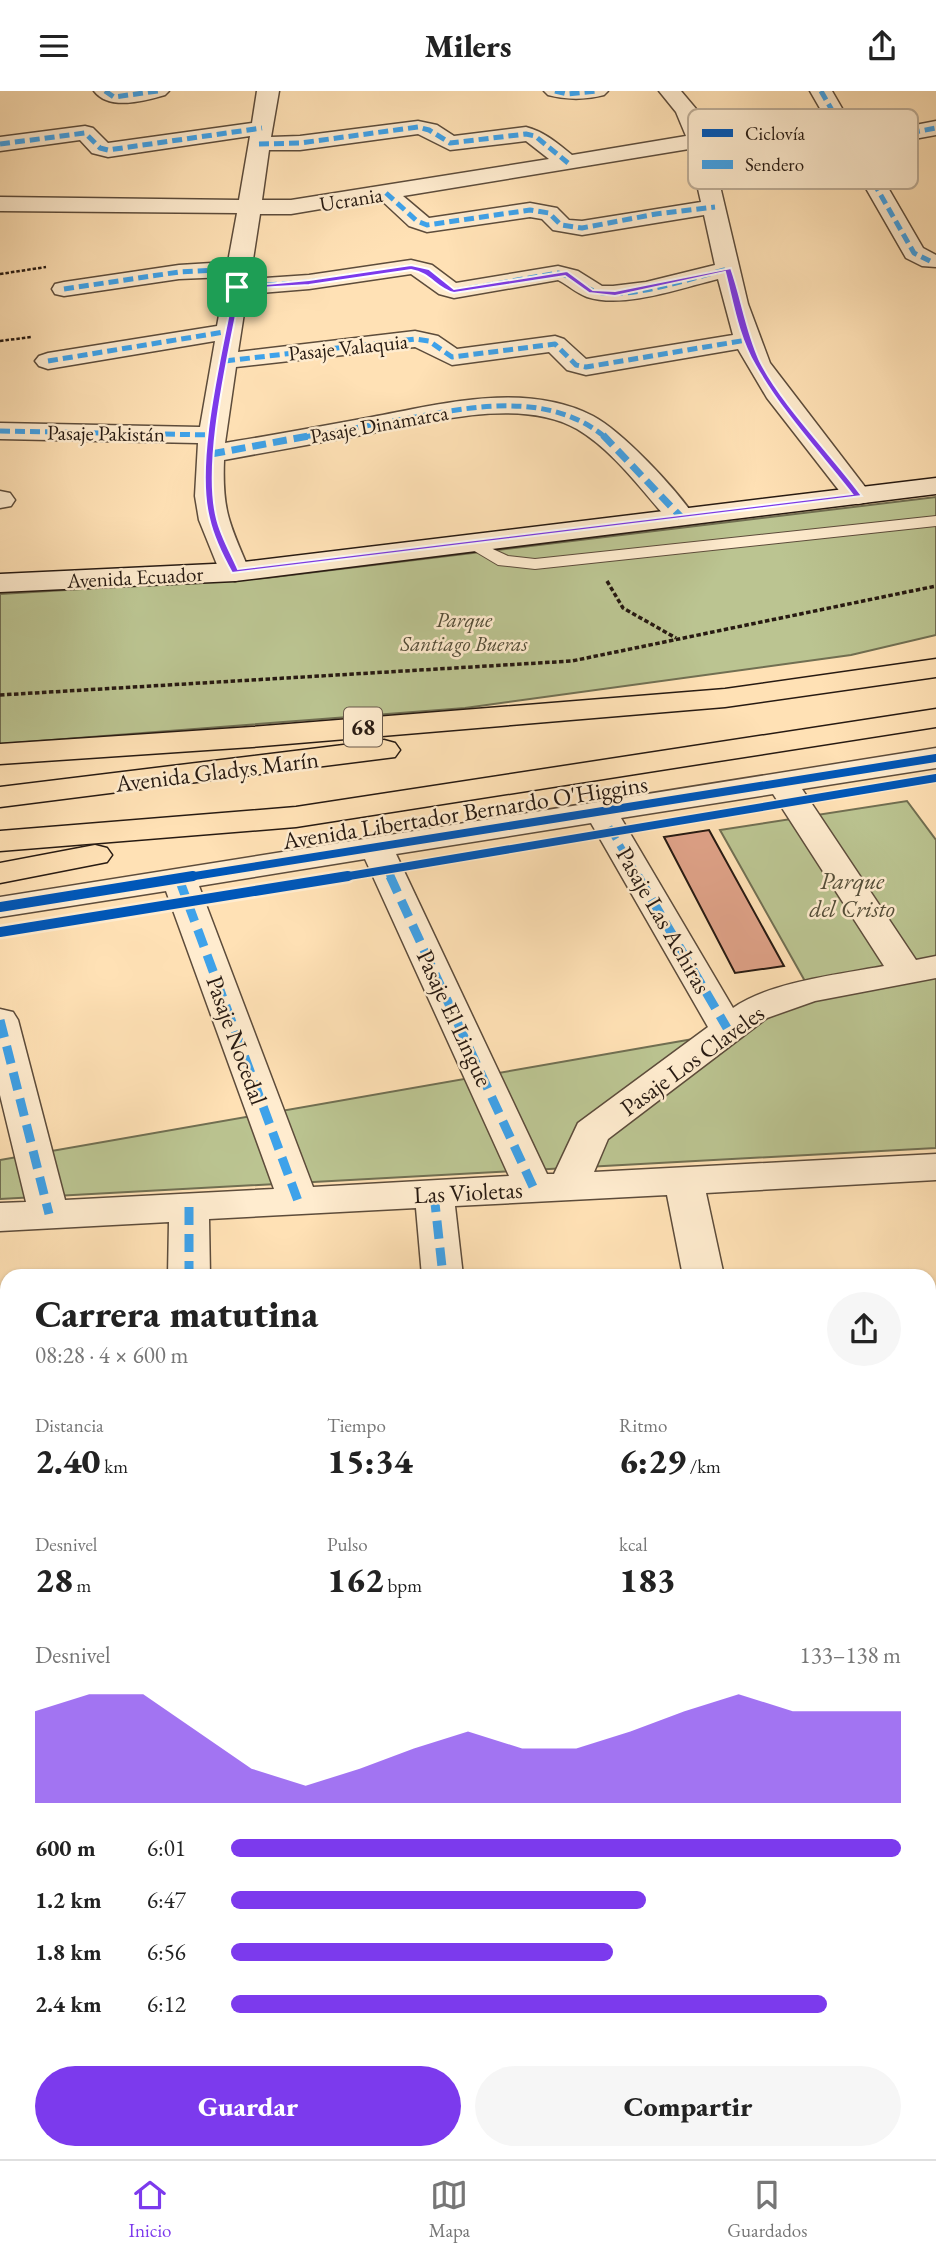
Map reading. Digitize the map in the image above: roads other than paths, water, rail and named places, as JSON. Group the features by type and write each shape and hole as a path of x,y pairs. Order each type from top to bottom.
{"main road":[{"path":"725,698 929,667"},
{"name":"68","path":"0,754 252,737 725,698"},
{"name":"Avenida Gladys Marín","path":"0,797 370,752 725,698"},
{"name":"Avenida Libertador Bernardo O'Higgins","path":"0,841 296,817 936,718"},
{"path":"705,754 846,745 936,734"},
{"path":"0,873 296,817"}],"street":[{"path":"105,91 114,97 158,91"},
{"path":"235,572 213,520 209,496 211,444 268,91"},
{"path":"555,91 567,94 597,91"},
{"path":"670,91 688,115"},
{"path":"821,91 831,109"},
{"path":"0,144 85,133 100,148 108,150 261,136 300,143 418,127 429,129 450,142 526,134 535,136 568,163"},
{"path":"918,131 936,128"},
{"name":"Ucrania","path":"0,204 249,208 313,205 688,143"},
{"path":"711,189 747,340 771,385 858,496"},
{"path":"877,189 914,253 934,268"},
{"path":"386,193 416,221 427,225 530,210 549,213 561,225 582,228 715,207"},
{"path":"64,289 179,272 309,282 411,267 426,270 447,289 454,291 567,274 592,292 615,294 728,269"},
{"path":"48,361 230,331"},
{"name":"Pasaje Valaquia","path":"225,361 415,339 429,341 452,357 555,344 576,365 586,367 747,340"},
{"name":"Pasaje Dinamarca","path":"211,444 466,408 506,406 549,410 592,427 681,517"},
{"name":"Pasaje Pakistán","path":"0,431 211,444"},
{"name":"Avenida Ecuador","path":"0,583 235,572 936,486"},
{"name":"Avenida Libertador Bernardo O'Higgins","path":"0,907 936,758"},
{"path":"782,783 921,970"},
{"name":"Pasaje Las Achiras","path":"601,812 727,1028"},
{"name":"Pasaje El Lingue","path":"376,848 551,1188"},
{"name":"Pasaje Nocedal","path":"178,879 298,1201"},
{"name":"Pasaje Los Claveles","path":"551,1188 592,1132 754,1010 807,991 921,970"},
{"path":"0,1020 49,1215"},
{"name":"Las Violetas","path":"0,1217 936,1167"},
{"path":"684,1181 703,1269"},
{"path":"434,1194 442,1269"},
{"path":"189,1269 190,1207"}],"lane":[{"path":"469,543 504,561 523,565 936,521"}],"park label":[{"name":"Parque Santiago Bueras","path":"464,631"},
{"name":"Parque del Cristo","path":"852,894"}]}
